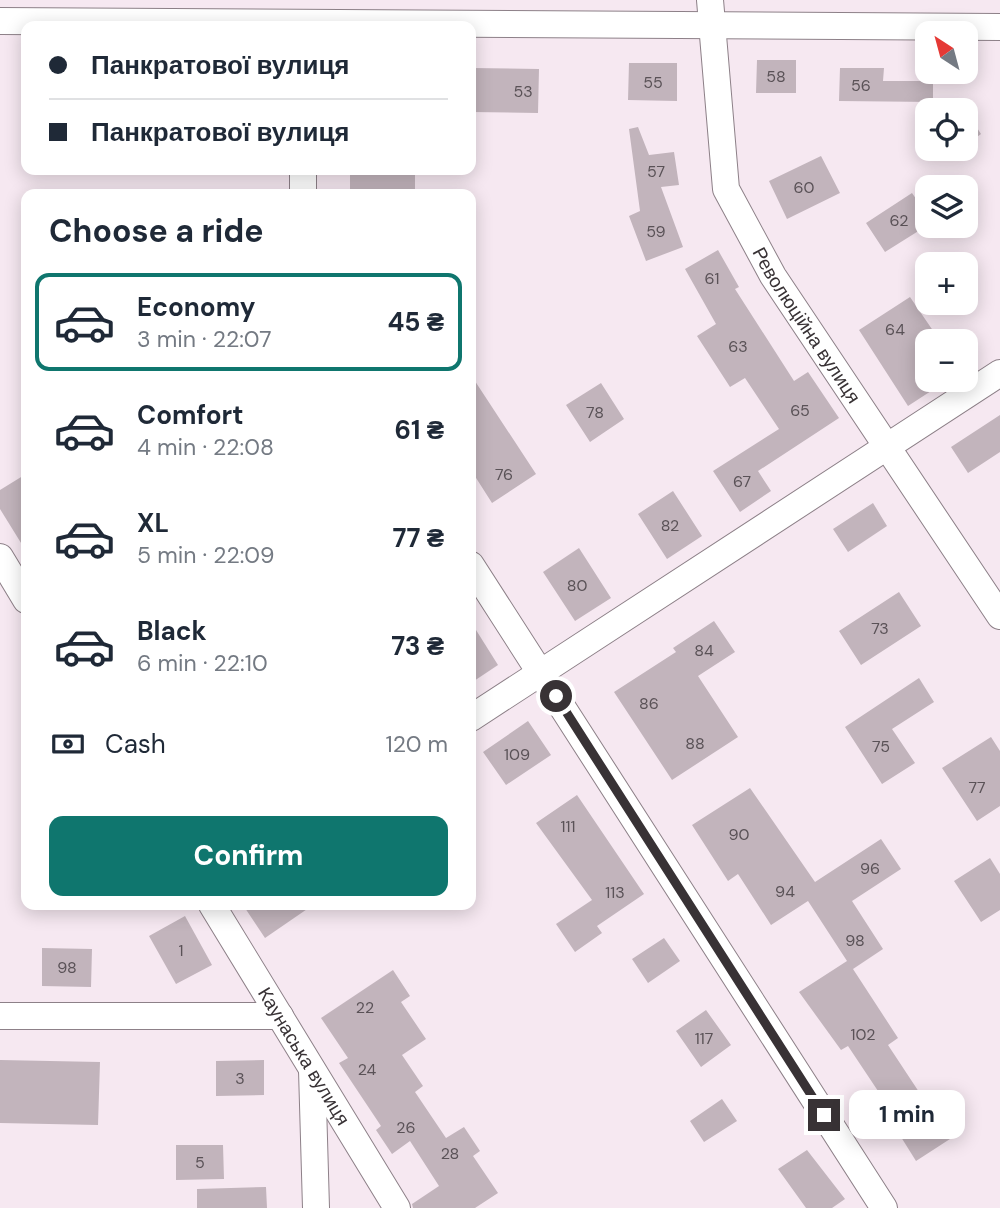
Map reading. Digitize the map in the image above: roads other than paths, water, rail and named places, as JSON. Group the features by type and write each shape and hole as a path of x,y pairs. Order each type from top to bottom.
{"street":[{"path":"0,20 709,13 1000,27"},
{"name":"Революційна вулиця","path":"709,13 726,190 773,276 1000,615"},
{"path":"476,715 1000,373"},
{"path":"0,558 21,592"},
{"path":"476,573 884,1208"},
{"name":"Каунаська вулиця","path":"215,910 397,1208"},
{"path":"0,1016 280,1016"},
{"path":"312,1069 316,1208"}]}
